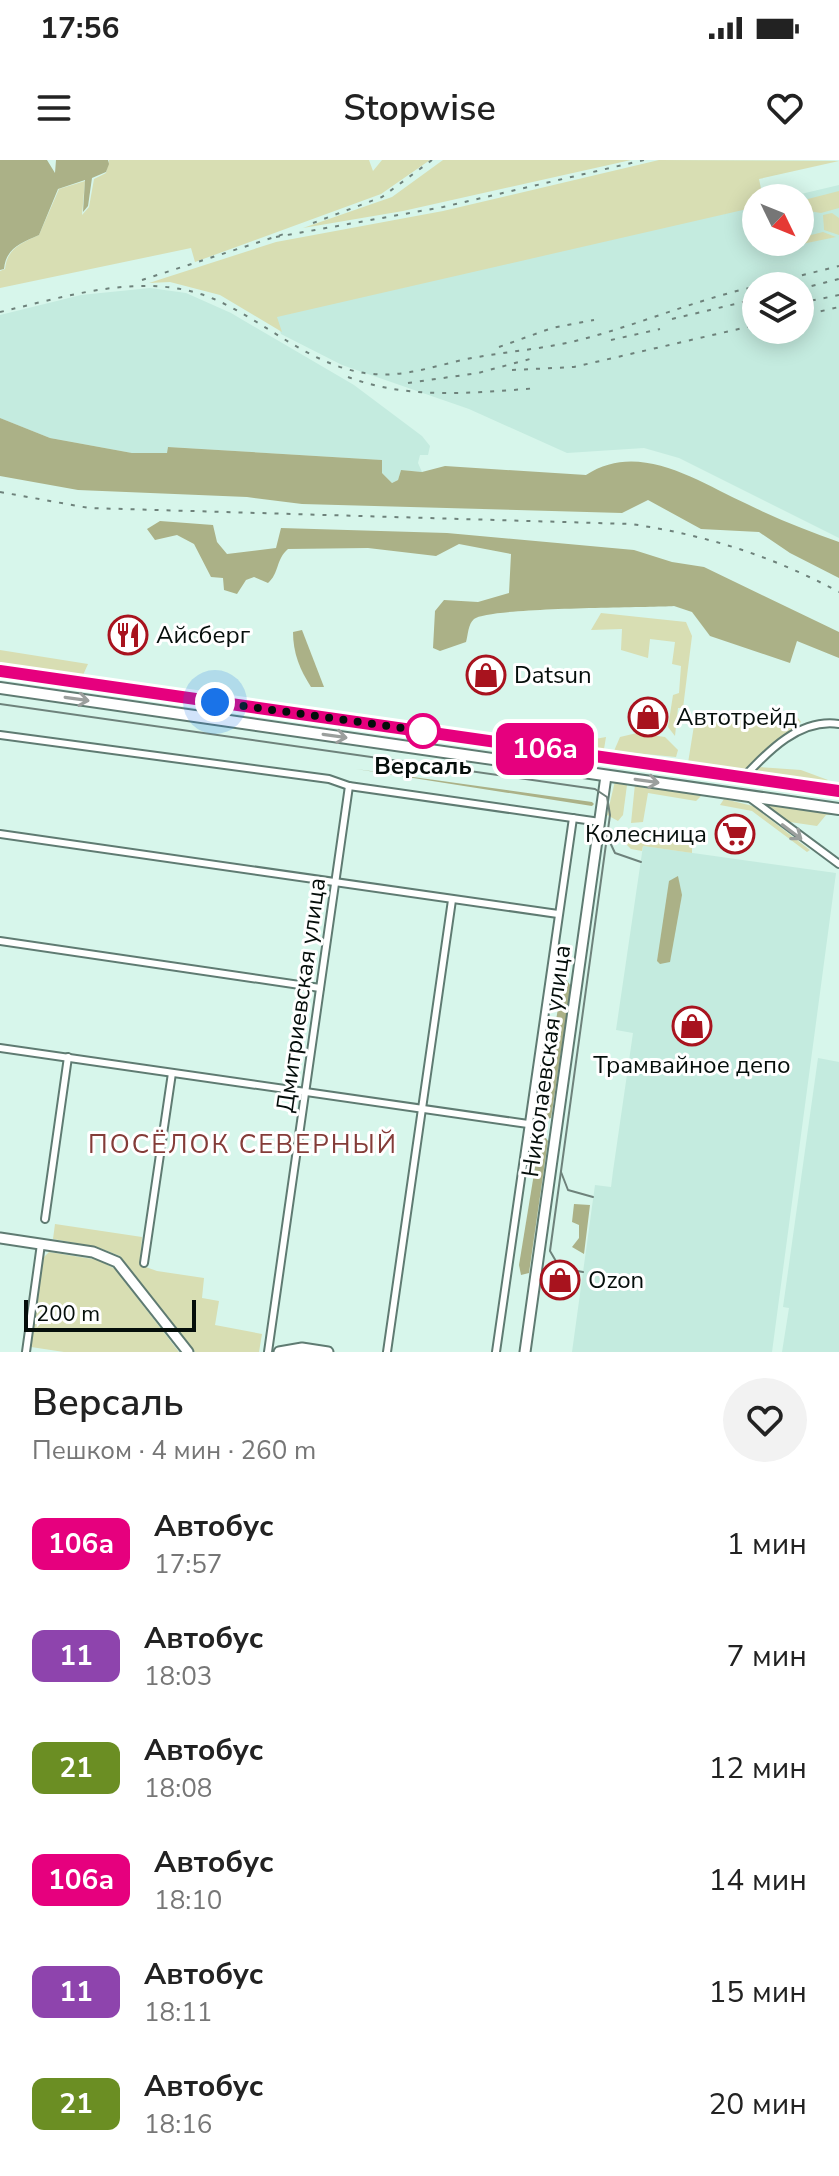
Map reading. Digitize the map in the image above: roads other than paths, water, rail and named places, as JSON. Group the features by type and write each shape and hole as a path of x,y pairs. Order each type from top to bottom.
{"main road":[{"path":"0,671 839,791"},
{"path":"0,688 839,809"},
{"path":"606,776 608,758"},
{"name":"Николаевская улица","path":"525,1352 606,776"},
{"path":"0,1238 93,1252 117,1262 188,1352"},
{"path":"279,1352 302,1348 328,1352"}],"street":[{"path":"743,778 788,737 806,726 839,724"},
{"path":"0,736 329,779 349,786 600,822"},
{"name":"Дмитриевская улица","path":"268,1352 349,786"},
{"path":"748,795 839,864"},
{"name":"Николаевская улица","path":"496,1352 573,818"},
{"path":"0,834 558,914"},
{"path":"387,1352 452,900"},
{"path":"0,941 320,988"},
{"path":"0,1048 528,1124"},
{"path":"45,1219 68,1057"},
{"path":"144,1263 172,1073"},
{"path":"26,1352 41,1244"}],"tram line":[{"path":"0,704 595,789 607,797 610,815 550,1251 560,1268 583,1272"},
{"path":"607,836 615,853 641,862"},
{"path":"561,1172 568,1190 593,1197"}],"railway":[{"path":"313,223 382,197 432,160"},
{"path":"276,237 443,207 644,160"},
{"path":"142,280 287,233"},
{"path":"814,272 839,266"},
{"path":"814,285 839,279"},
{"path":"0,312 107,289 135,286 188,291 234,309 329,363 384,375 572,342 742,290"},
{"path":"814,300 839,295"},
{"path":"672,319 742,302"},
{"path":"814,313 839,307"},
{"path":"499,347 552,328 594,320"},
{"path":"512,370 574,367 742,328"},
{"path":"611,340 660,329"},
{"path":"408,383 478,373 530,359"},
{"path":"348,377 418,392 465,393 538,388"},
{"path":"0,492 89,508 631,524 686,534 738,549 789,568 839,592"}],"place":[{"name":"Айсберг","path":"128,635"},
{"name":"Datsun","path":"486,675"},
{"name":"Автотрейд","path":"648,717"},
{"name":"Версаль","path":"423,731"},
{"name":"Колесница","path":"735,834"},
{"name":"Трамвайное депо","path":"692,1026"},
{"name":"Ozon","path":"560,1280"}],"district":[{"name":"ПОСЁЛОК СЕВЕРНЫЙ","path":"243,1144"}]}
